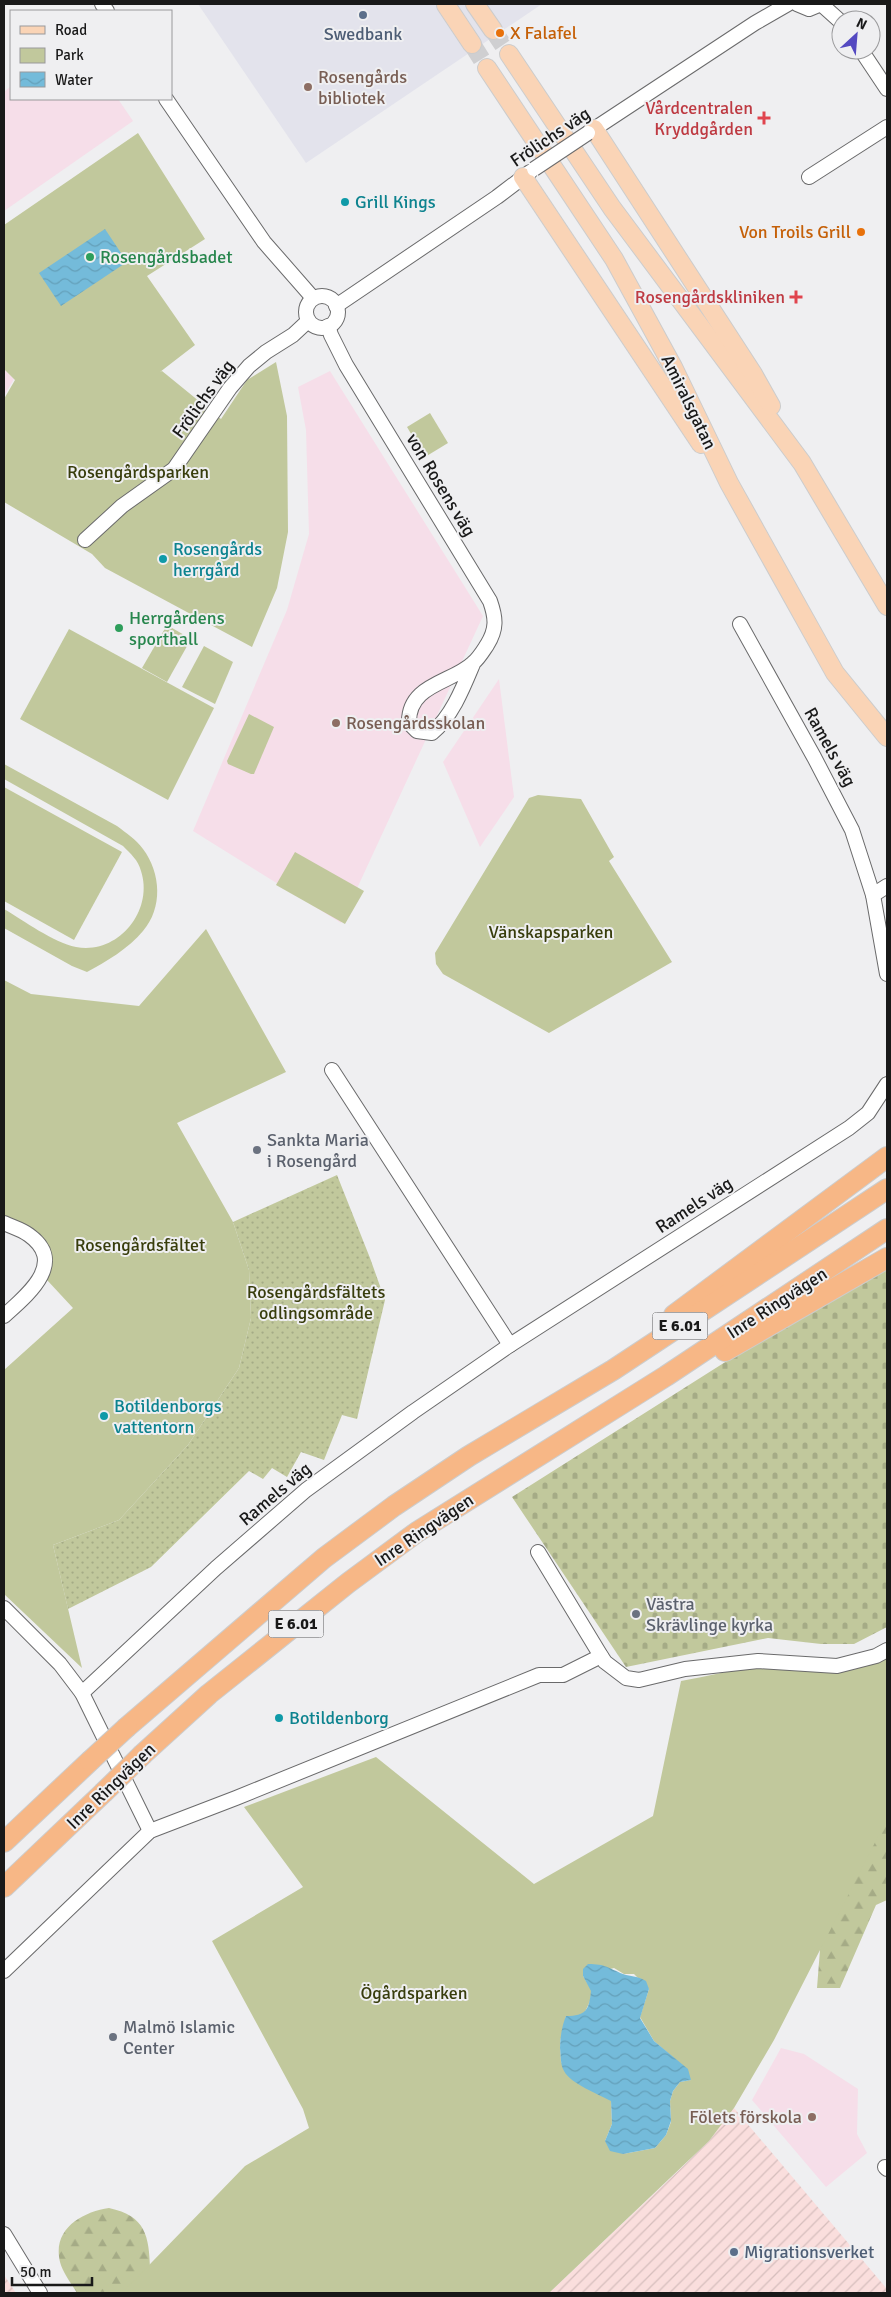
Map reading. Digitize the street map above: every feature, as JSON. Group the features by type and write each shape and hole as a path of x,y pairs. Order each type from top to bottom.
{"highway":[{"path":"613,1370 656,1329 887,1157"},
{"name":"Inre Ringvägen","path":"4,1842 127,1727 324,1558 469,1456 613,1370 887,1190"},
{"name":"Inre Ringvägen","path":"4,1887 143,1754 209,1694 348,1583 417,1532 666,1376 887,1229"},
{"path":"666,1376 731,1348 887,1258"}],"main road":[{"path":"475,4 493,30"},
{"path":"446,5 472,44"},
{"path":"508,54 612,208 802,463"},
{"name":"Amiralsgatan","path":"488,68 614,259 672,367 729,483 835,673 887,737"},
{"path":"591,131 753,374 802,463 887,606"},
{"path":"529,173 679,414 729,483"}],"street":[{"name":"Frölichs väg","path":"336,306 591,131 755,23 788,4"},
{"path":"797,4 809,9 821,4 831,13"},
{"path":"868,60 887,90"},
{"path":"167,100 264,242 314,298"},
{"path":"809,176 887,128"},
{"path":"324,296 333,301 336,306 336,318 328,326 317,327 308,320 307,306 314,298 324,296"},
{"name":"Frölichs väg","path":"85,540 122,506 174,469 230,388 249,366 266,352 293,335 308,320"},
{"name":"von Rosens väg","path":"328,326 330,335 346,365 490,601 495,617 494,634 473,664 464,686 440,726 432,732 417,731 409,723 409,712 417,698 438,682 473,664"},
{"name":"Ramels väg","path":"740,624 844,812 880,893 887,974"},
{"path":"880,893 887,886"},
{"path":"332,1070 510,1346"},
{"name":"Ramels väg","path":"82,1693 216,1568 306,1490 413,1412 510,1346 849,1128 868,1113 887,1084"},
{"path":"4,1223 22,1230 36,1241 43,1255 44,1265 35,1286 4,1316"},
{"path":"538,1552 600,1656 622,1675 639,1680 685,1670 758,1661 837,1666 876,1656 887,1650"},
{"path":"4,1608 60,1664 82,1693 150,1831"},
{"path":"4,1971 150,1831 539,1675 563,1675 600,1656"},
{"path":"4,2234 40,2293"}],"shaded area":[{"path":"198,4 542,4 306,163"},
{"path":"10,87 10,100 119,100 133,121 4,211 4,92"},
{"path":"4,369 14,379 4,396"},
{"name":"Rosengårdsskolan","path":"330,371 483,616 341,923 193,831 287,610 309,534 306,430 298,387"},
{"path":"499,679 514,797 480,847 443,762"},
{"name":"Fölets förskola","path":"781,2048 804,2054 858,2089 857,2134 867,2153 826,2187 752,2100"},
{"path":"734,2108 887,2289 887,2293 549,2293 709,2141"},
{"path":"4,2275 16,2293 4,2293"}],"green space":[{"name":"Rosengårdsparken","path":"138,133 205,239 147,276 195,345 160,372 162,371 221,419 247,380 276,362 287,416 288,532 277,588 252,647 105,568 92,554 4,502 4,399 15,380 4,369 4,225"},
{"path":"430,413 448,443 425,457 407,427"},
{"path":"167,625 191,639 167,682 142,668"},
{"path":"69,629 214,708 168,800 20,719"},
{"path":"204,646 233,662 215,704 182,687"},
{"path":"249,714 274,727 254,774 228,764 227,761"},
{"path":"4,764 117,826 140,845 149,858 156,879 157,901 149,922 143,931 124,949 87,972 72,966 4,928 4,909 58,941 76,947 91,948 106,944 118,937 129,927 137,915 142,901 144,886 140,867 134,857 123,846 4,779"},
{"path":"4,787 122,852 74,940 4,901"},
{"name":"Vänskapsparken","path":"538,795 581,799 614,857 609,861 672,962 549,1033 443,974 436,964 435,953 529,798"},
{"path":"295,852 364,891 345,924 276,885"},
{"name":"Rosengårdsfältet","path":"206,929 286,1072 177,1123 233,1222 249,1270 251,1318 239,1368 188,1445 119,1520 53,1545 82,1668 4,1594 4,1370 73,1308 47,1280 49,1262 4,1217 4,980 31,994 139,1006"},
{"name":"Rosengårdsfältets odlingsområde","path":"337,1175 385,1300 357,1419 342,1415 324,1460 301,1452 287,1477 272,1468 263,1479 249,1471 151,1567 68,1609 53,1545 119,1520 188,1445 239,1368 251,1318 249,1270 233,1222"},
{"path":"887,1269 887,1627 854,1644 821,1644 768,1638 626,1667 512,1497 787,1323"},
{"name":"Ögårdsparken","path":"887,1657 887,1819 774,2040 734,2108 709,2141 549,2293 122,2293 245,2166 309,2128 303,2109 212,1941 303,1887 244,1807 376,1757 534,1884 653,1816 681,1681 728,1671 756,1668 836,1672 868,1665","holes":["614,1968 624,1974 634,1974 649,1989 640,2017 654,2041 675,2059 691,2080 680,2082 673,2091 670,2101 671,2122 666,2135 655,2148 623,2154 605,2141 612,2124 611,2100 580,2084 561,2062 560,2042 566,2016 579,2016 585,2012 590,2001 592,1991 583,1976"]},
{"path":"887,1786 887,1900 876,1905 840,1988 817,1988 825,1886"},
{"path":"109,2208 131,2216 143,2229 148,2247 150,2270 127,2293 77,2293 60,2262 60,2240 71,2224 80,2218 89,2213"}],"water":[{"path":"105,229 127,262 61,306 39,273"},
{"path":"588,1964 603,1966 646,1981 649,1989 640,2018 654,2041 688,2069 691,2080 680,2082 673,2091 670,2101 671,2121 666,2135 655,2148 623,2154 610,2151 605,2141 612,2124 611,2101 572,2080 564,2071 560,2044 562,2028 566,2016 582,2013 589,2003 591,1991 583,1976 583,1969"}],"tunnel":[{"path":"493,30 509,54"},
{"path":"472,44 487,68"}],"place":[{"name":"Swedbank","path":"363,15"},
{"name":"X Falafel","path":"500,33"},
{"name":"Rosengårds bibliotek","path":"308,87"},
{"name":"Vårdcentralen Kryddgården","path":"764,118"},
{"name":"Grill Kings","path":"345,202"},
{"name":"Von Troils Grill","path":"861,232"},
{"name":"Rosengårdsbadet","path":"90,257"},
{"name":"Rosengårdskliniken","path":"796,297"},
{"name":"Rosengårds herrgård","path":"163,559"},
{"name":"Herrgårdens sporthall","path":"119,628"},
{"name":"Rosengårdsskolan","path":"336,723"},
{"name":"Sankta Maria i Rosengård","path":"257,1150"},
{"name":"Botildenborgs vattentorn","path":"104,1416"},
{"name":"Västra Skrävlinge kyrka","path":"636,1614"},
{"name":"Botildenborg","path":"279,1718"},
{"name":"Malmö Islamic Center","path":"113,2037"},
{"name":"Fölets förskola","path":"812,2117"},
{"name":"Migrationsverket","path":"734,2252"}]}
